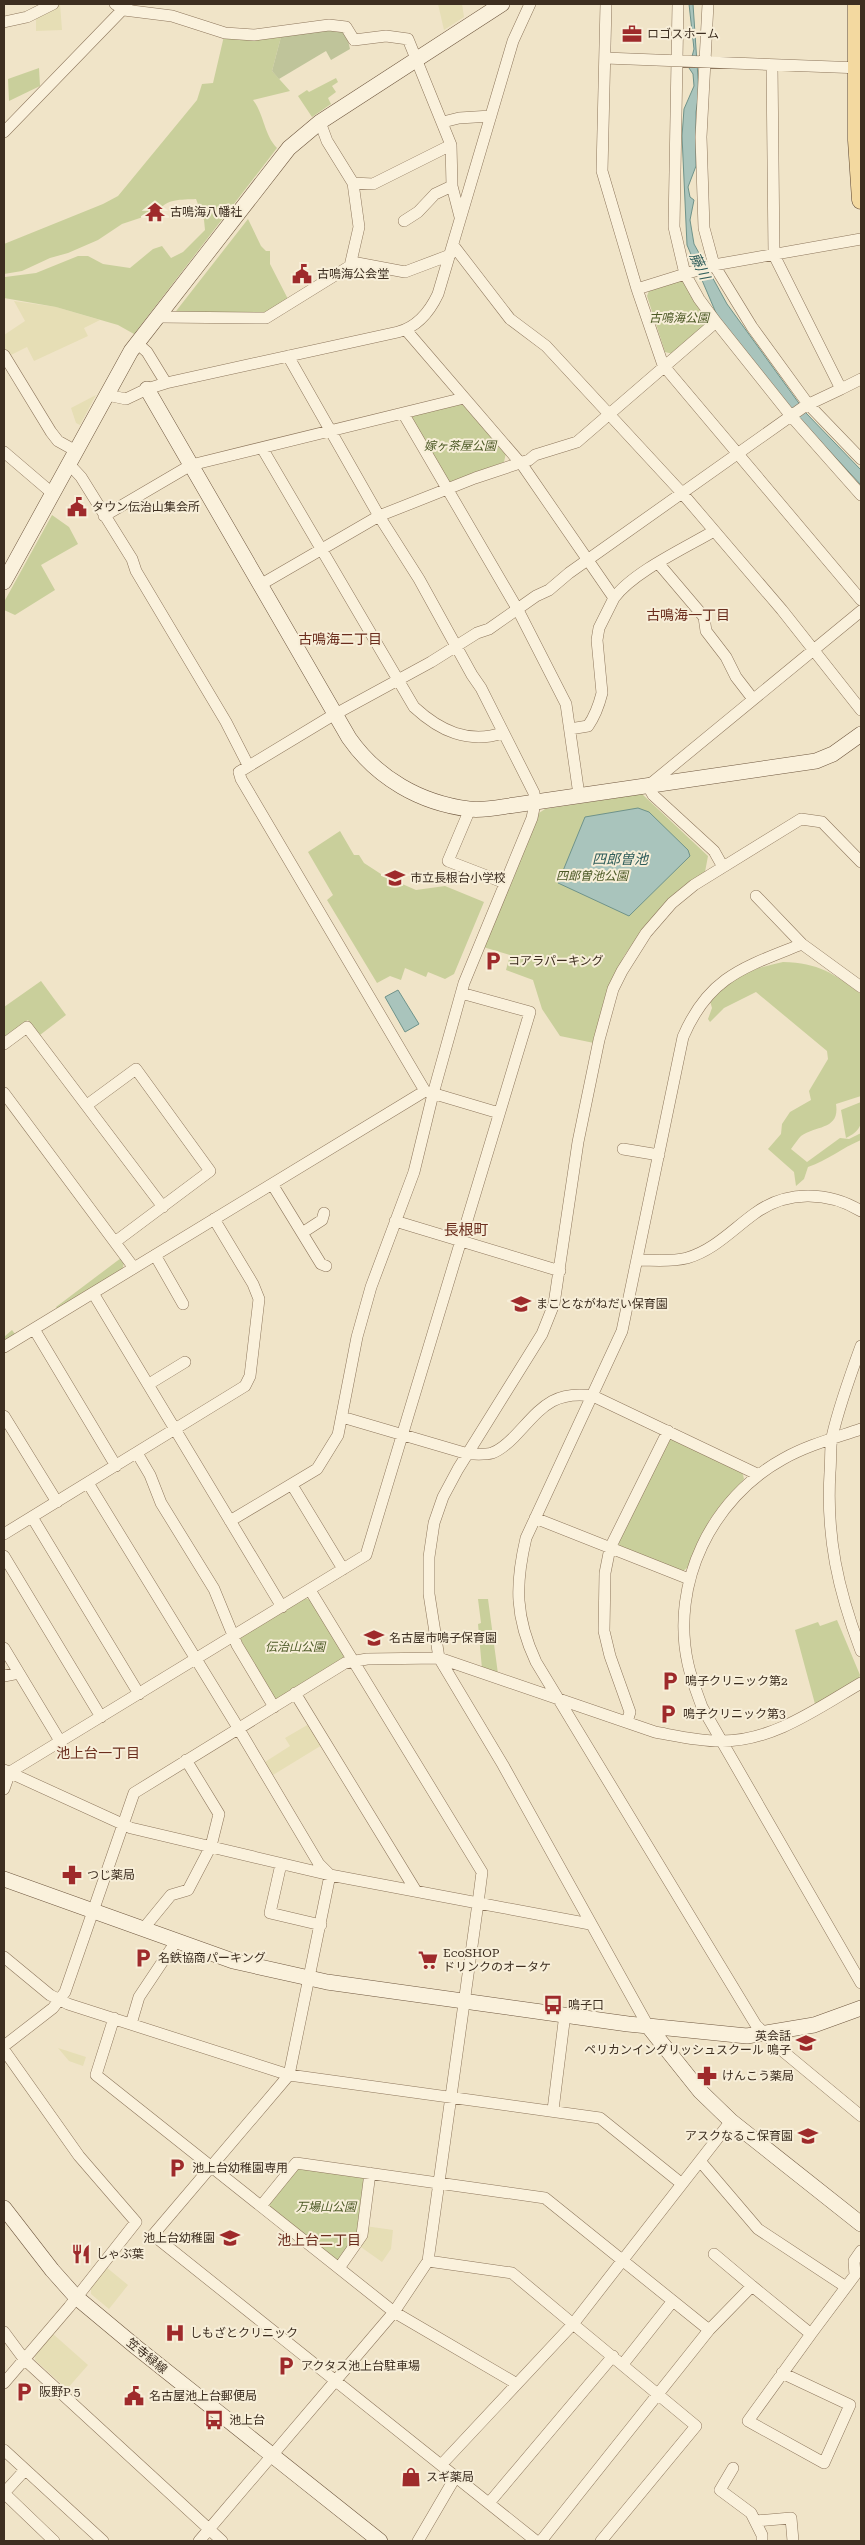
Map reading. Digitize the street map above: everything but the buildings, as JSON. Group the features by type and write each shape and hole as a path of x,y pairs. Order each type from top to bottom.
{"main road":[{"path":"857,4 860,68 857,140 861,200"}],"street":[{"path":"4,22 27,17 53,4"},
{"path":"4,582 106,395 138,343 289,148 320,122 502,4"},
{"path":"106,395 126,399 146,389 166,383 406,330 422,319 432,305 451,250 513,41 530,4"},
{"path":"606,4 602,171 637,289 663,366 861,600"},
{"path":"678,4 679,61 674,227 688,274 698,299 716,322 861,495"},
{"path":"708,4 701,137 704,228 712,265 806,405 861,459"},
{"path":"4,132 122,6 172,16 225,33 254,35 341,25 346,27 354,40 386,36 408,39 443,122 451,146 452,182 461,219"},
{"path":"605,58 860,68"},
{"path":"772,65 774,255 841,389"},
{"path":"443,122 458,118 491,116"},
{"path":"159,317 266,318 339,274 352,262 359,227 353,183 327,141 320,122"},
{"path":"353,183 373,184 451,146"},
{"path":"404,221 418,212 435,194 452,182 472,179"},
{"path":"637,289 712,265 861,239"},
{"path":"352,262 405,272 451,250"},
{"path":"451,250 510,319 546,346 682,493 782,610 861,710"},
{"path":"260,585 379,516 412,501 521,463 535,455 577,442 716,322"},
{"path":"406,330 521,463 614,598"},
{"path":"138,343 166,383"},
{"path":"4,355 51,432 73,457 81,477 132,559 136,570 203,681 248,765"},
{"path":"230,1521 317,1469 338,1435 357,1337 371,1287 414,1172 429,1092 461,993 532,818 535,803 534,792 481,688 415,571 379,516 332,430 288,356"},
{"path":"499,1113 429,1092 241,779 239,772 396,680 489,629 554,586 806,405 861,379"},
{"path":"146,389 360,754 387,777 424,797 470,809 535,803 816,761 833,754 861,734"},
{"path":"104,516 191,465 464,398"},
{"path":"403,413 518,610 566,704 579,795"},
{"path":"262,448 323,548 396,680 414,707 444,730 462,736 484,738 503,733"},
{"path":"4,452 52,493"},
{"path":"570,729 588,726 594,717 600,701 602,693 597,640 599,628 614,598 621,589 714,531"},
{"path":"659,564 704,616 706,631 726,656 736,677 753,699"},
{"path":"648,786 861,611"},
{"path":"648,786 653,795 714,851 724,866"},
{"path":"470,809 448,861 505,882"},
{"path":"861,862 822,822 802,819 694,885 656,920 629,958 613,989 599,1040 578,1142 554,1304 542,1334 443,1497 434,1523 429,1557 429,1594 439,1658 503,1765 648,2026 700,2091 732,2121 861,2224"},
{"path":"756,896 802,944 861,987"},
{"path":"802,944 735,974 716,985 702,1000 683,1036 622,1331 526,1538 518,1574 518,1602 526,1642 558,1699 756,2025 861,2116"},
{"path":"7,1771 101,1717 366,1555 530,1012 461,993"},
{"path":"4,1044 27,1027 163,1207"},
{"path":"87,1106 136,1069 210,1171 115,1242"},
{"path":"4,1347 272,1184 429,1092"},
{"path":"4,1093 134,1268"},
{"path":"623,1149 659,1155"},
{"path":"272,1184 320,1264 326,1266"},
{"path":"638,1260 675,1260 688,1257 714,1246 768,1206 794,1197 836,1199 861,1211"},
{"path":"302,1233 322,1220 324,1213"},
{"path":"4,1534 242,1390 250,1376 259,1299 253,1284 214,1219"},
{"path":"395,1221 560,1271"},
{"path":"155,1255 183,1304"},
{"path":"93,1293 177,1429 180,1440 282,1606"},
{"path":"34,1329 116,1466"},
{"path":"861,1346 849,1378 832,1439 829,1494 834,1565 845,1609 861,1651"},
{"path":"149,1384 185,1362"},
{"path":"342,1417 468,1454 493,1452 506,1445 550,1401 570,1394 592,1396 759,1475"},
{"path":"4,1416 57,1502"},
{"path":"861,1429 799,1451 759,1475 731,1499 702,1546 689,1579 684,1616 688,1663 702,1707 861,1984"},
{"path":"627,1722 630,1712 610,1656 604,1631 604,1590 610,1548 668,1431"},
{"path":"137,1453 162,1503 214,1589 224,1619 237,1645 274,1707"},
{"path":"88,1483 319,1864 330,1875"},
{"path":"292,1484 343,1569"},
{"path":"32,1517 139,1694"},
{"path":"535,1518 689,1579"},
{"path":"4,1556 101,1717"},
{"path":"200,2541 394,2312 428,2261 482,1872 310,1590"},
{"path":"4,1648 60,1741"},
{"path":"4,2046 60,2000 134,1792 295,1693 353,1660 439,1658 655,1732 690,1739 722,1741 739,1740 783,1727 861,1683"},
{"path":"4,1676 19,1673"},
{"path":"295,1693 416,1891"},
{"path":"144,1928 171,1895 188,1890 211,1846 219,1814 186,1760"},
{"path":"7,1771 123,1825 330,1875 590,1924"},
{"path":"4,1789 7,1771"},
{"path":"282,1864 270,1913 320,1924"},
{"path":"153,2235 289,2075 330,1875"},
{"path":"4,1879 233,1960 309,1978 648,2026 747,2036 814,2025 861,2008"},
{"path":"131,2024 139,1998 177,1940"},
{"path":"4,1957 60,2000 289,2075 600,2118 682,2184"},
{"path":"553,2110 566,2014"},
{"path":"114,2018 96,2075 394,2312 517,2384"},
{"path":"4,2050 79,2156 136,2222 442,2464 536,2541"},
{"path":"442,2464 573,2324 732,2121"},
{"path":"700,2161 758,2229 846,2287"},
{"path":"261,2206 296,2163 546,2198 672,2302 709,2330"},
{"path":"339,2268 362,2235 370,2173"},
{"name":"笠寺緑線","path":"4,2208 52,2270 76,2297 380,2541"},
{"path":"4,2383 136,2222"},
{"path":"782,2373 850,2405 824,2463 748,2421 782,2373 855,2275 854,2261 861,2251"},
{"path":"714,2254 811,2334"},
{"path":"428,2261 512,2273 696,2426 601,2541"},
{"path":"541,2541 709,2330 752,2286"},
{"path":"623,2364 672,2302"},
{"path":"4,2332 24,2360 222,2541"},
{"path":"489,2503 613,2356"},
{"path":"4,2450 103,2541"},
{"path":"734,2468 720,2490 750,2513 762,2535 762,2541"},
{"path":"25,2470 4,2493 54,2541"},
{"path":"418,2541 456,2476"},
{"path":"755,2521 791,2518 793,2541"}],"shaded area":[{"path":"60,4 62,30 36,31 36,17"},
{"path":"438,4 462,4 464,17 444,30"},
{"path":"14,301 56,307 100,320 84,328 88,336 34,361 27,347 9,356 4,347 4,335 25,321"},
{"path":"96,395 80,425 76,423 71,408"},
{"path":"309,1724 322,1745 273,1775 265,1762 290,1746 285,1738"},
{"path":"58,2048 86,2057 83,2066 69,2061"},
{"path":"365,2226 393,2230 391,2249 382,2262 358,2245"},
{"path":"106,2267 128,2285 109,2309 91,2294 91,2287"},
{"path":"52,2333 88,2365 67,2389 35,2360 35,2354"}],"green space":[{"path":"310,29 346,32 350,49 331,60 326,51 279,79 272,71 282,33"},
{"name":"古鳴海八幡社","path":"282,33 272,71 290,91 253,100 260,112 269,137 277,148 134,334 118,325 56,307 4,298 5,277 36,273 78,256 88,256 103,264 130,268 153,249 162,246 171,258 183,252 205,230 204,220 196,199 170,202 161,207 158,212 122,224 98,240 22,271 4,274 4,244 103,204 118,196 197,100 202,84 213,83 224,36"},
{"path":"39,68 40,86 9,101 8,79"},
{"path":"336,78 338,82 332,86 336,92 328,98 331,104 312,117 298,96 307,90 309,92"},
{"path":"248,219 261,246 266,251 270,251 270,264 289,301 265,314 173,315"},
{"name":"古鳴海公園","path":"681,281 686,283 708,319 708,324 673,354 665,352 647,296 649,291"},
{"name":"嫁ヶ茶屋公園","path":"461,403 506,453 504,462 450,482 446,480 411,420 413,416"},
{"path":"52,515 69,527 78,544 41,565 55,590 15,615 4,610 4,602"},
{"name":"四郎曽池公園","path":"642,794 708,856 705,872 642,930 624,956 607,994 594,1043 560,1036 542,1009 533,980 506,970 510,955 483,947 539,813 545,809"},
{"path":"340,831 354,855 359,855 364,863 384,876 416,890 445,886 484,902 454,974 445,979 428,972 426,977 405,968 401,980 390,976 377,983 327,900 333,895 308,852"},
{"path":"783,962 806,964 825,970 861,994 861,1096 836,1104 836,1112 831,1123 801,1136 791,1149 807,1162 840,1138 849,1139 861,1133 861,1140 808,1167 804,1179 796,1186 794,1172 768,1149 781,1134 782,1124 790,1112 811,1100 809,1091 828,1059 827,1051 756,992 724,1008 710,1022 708,1019 712,1008 710,1001 724,986 742,975 762,967"},
{"path":"41,981 66,1015 40,1035 28,1020 5,1036 4,1007"},
{"path":"861,1102 861,1124 852,1135 846,1138 841,1110"},
{"path":"121,1258 124,1263 122,1271 4,1342 4,1337 12,1330 15,1334 57,1309 56,1307"},
{"path":"672,1438 742,1471 744,1479 710,1519 687,1568 682,1572 620,1548 618,1543 668,1441"},
{"name":"伝治山公園","path":"305,1598 311,1600 344,1656 343,1660 278,1700 272,1699 240,1638"},
{"path":"478,1599 488,1599 498,1674 482,1669 478,1624 481,1623"},
{"path":"837,1620 860,1675 859,1679 815,1704 795,1630 818,1622 820,1626"},
{"name":"万場山公園","path":"299,2168 363,2177 367,2181 360,2233 342,2260 336,2261 270,2208 269,2203"}],"water":[{"name":"藤川","path":"689,4 693,4 699,93 696,112 696,166 688,187 690,197 694,200 690,220 694,244 727,304 806,413 861,470 861,485 798,417 719,320 687,245 682,136 684,109 694,86 693,74 689,68 694,49"},
{"name":"四郎曽池","path":"638,808 649,812 688,850 690,856 629,916 558,883 585,817"},
{"path":"398,990 419,1024 405,1032 385,997"}],"place":[{"name":"ロゴスホーム","path":"632,34"},
{"name":"古鳴海八幡社","path":"155,212"},
{"name":"古鳴海公会堂","path":"302,274"},
{"name":"タウン伝治山集会所","path":"77,507"},
{"name":"市立長根台小学校","path":"395,878"},
{"name":"コアラパーキング","path":"493,961"},
{"name":"まことながねだい保育園","path":"521,1304"},
{"name":"名古屋市鳴子保育園","path":"374,1638"},
{"name":"鳴子クリニック第2","path":"670,1681"},
{"name":"鳴子クリニック第3","path":"668,1714"},
{"name":"つじ薬局","path":"72,1875"},
{"name":"名鉄協商パーキング","path":"143,1958"},
{"name":"EcoSHOP ドリンクのオータケ","path":"428,1960"},
{"name":"鳴子口","path":"553,2005"},
{"name":"英会話 ペリカンイングリッシュスクール 鳴子","path":"806,2043"},
{"name":"けんこう薬局","path":"707,2076"},
{"name":"アスクなるこ保育園","path":"808,2136"},
{"name":"池上台幼稚園専用","path":"177,2168"},
{"name":"池上台幼稚園","path":"230,2238"},
{"name":"しゃぶ葉","path":"81,2254"},
{"name":"しもざとクリニック","path":"175,2333"},
{"name":"アクタス池上台駐車場","path":"286,2366"},
{"name":"阪野P 5","path":"24,2392"},
{"name":"名古屋池上台郵便局","path":"134,2396"},
{"name":"池上台","path":"214,2420"},
{"name":"スギ薬局","path":"411,2477"}],"district":[{"name":"古鳴海一丁目","path":"688,615"},
{"name":"古鳴海二丁目","path":"340,639"},
{"name":"長根町","path":"466,1230"},
{"name":"池上台一丁目","path":"98,1753"},
{"name":"池上台二丁目","path":"319,2240"}]}
